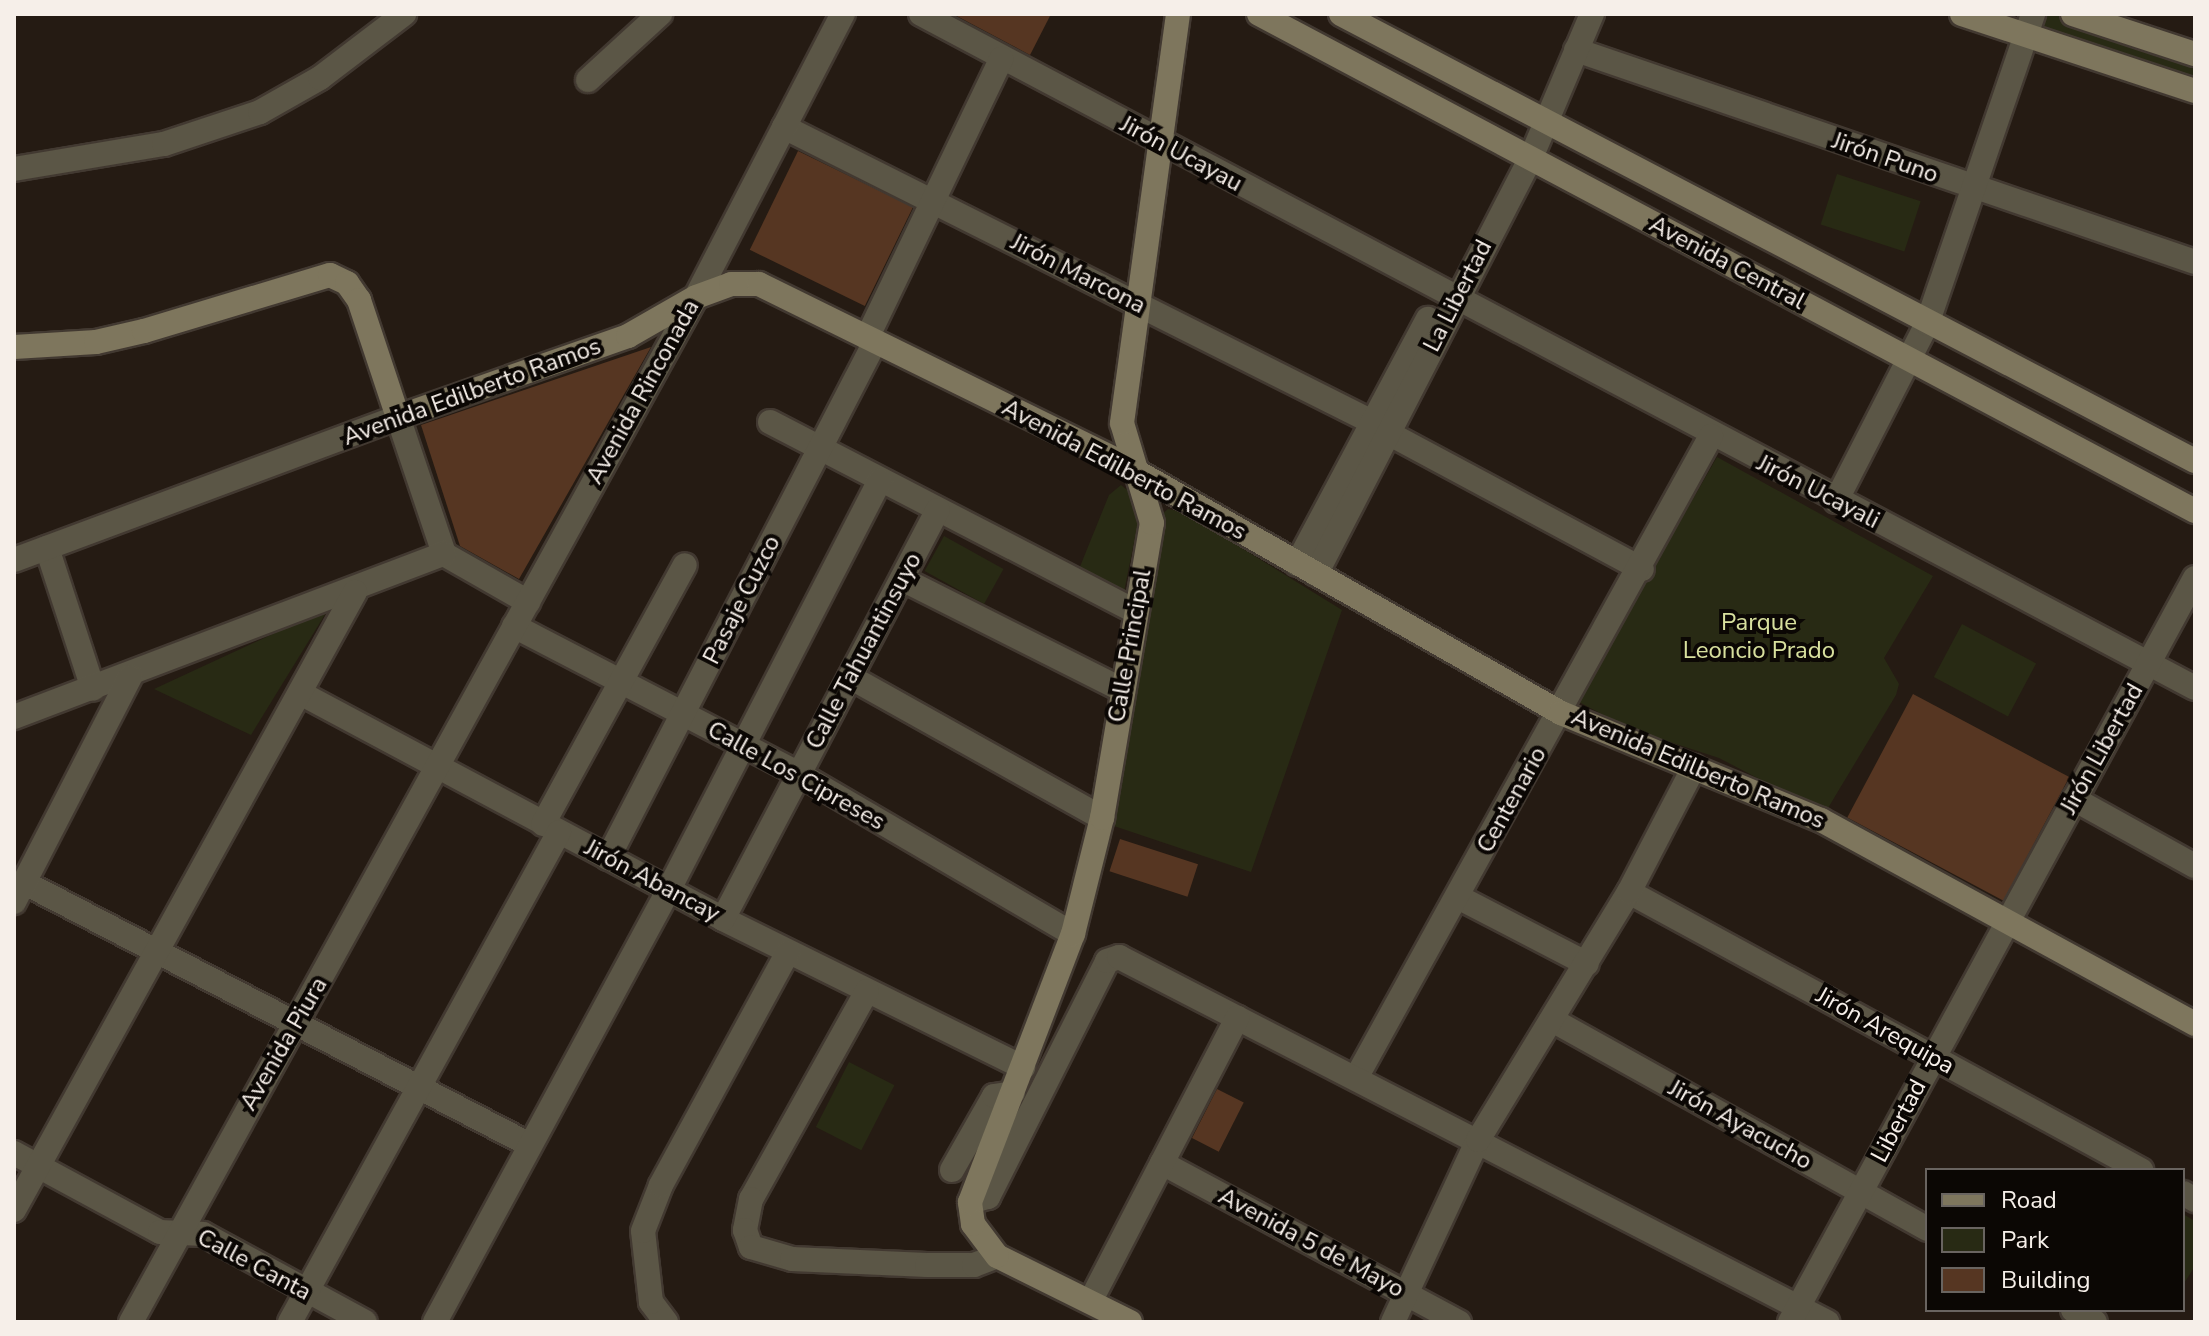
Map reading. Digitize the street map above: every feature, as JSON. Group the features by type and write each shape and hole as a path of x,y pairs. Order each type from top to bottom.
{"street":[{"path":"14,169 164,144 260,112 320,78 404,14"},
{"path":"588,80 660,14"},
{"name":"Avenida Rinconada","path":"438,768 696,297 843,14"},
{"name":"Jirón Ucayau","path":"921,14 1157,142 1450,294"},
{"name":"Calle Principal","path":"970,1202 1073,934 1102,818 1152,523 1122,423 1157,142 1178,14"},
{"name":"Avenida Central","path":"1259,14 2195,511"},
{"name":"Avenida Central","path":"1341,14 1927,324 2195,461"},
{"name":"La Libertad","path":"1540,120 1574,14"},
{"name":"La Libertad","path":"1307,569 1523,156 1592,14"},
{"path":"1962,14 2030,24 2195,91"},
{"path":"2073,14 2195,54"},
{"path":"1836,501 1927,324 2030,24"},
{"name":"Jirón Puno","path":"1576,50 1975,190 2195,262"},
{"name":"Pasaje Cuzco","path":"608,858 820,448 1001,59"},
{"name":"Jirón Marcona","path":"784,127 1380,428 1642,569"},
{"path":"14,347 96,342 144,331 330,275 347,283 359,300 444,554 528,602"},
{"name":"Avenida Edilberto Ramos","path":"14,560 398,417 628,336 696,297 731,284 759,284 1138,472 1561,713 1821,820 2195,1024"},
{"name":"Jirón Ucayali","path":"1450,294 1711,436 2195,688"},
{"path":"770,422 1136,612"},
{"name":"Centenario","path":"1356,1078 1642,569 1711,436"},
{"path":"435,1322 668,891 741,744 880,480"},
{"name":"Calle Tahuantinsuyo","path":"723,919 938,510"},
{"path":"47,548 93,689"},
{"path":"14,717 355,592 444,554"},
{"path":"290,1322 551,828 619,681 685,565"},
{"name":"Jirón Libertad","path":"2011,922 2074,799 2195,578"},
{"path":"902,579 1123,690"},
{"path":"14,1210 160,953 355,592"},
{"name":"Calle Los Cipreses","path":"514,626 799,774 1073,934"},
{"path":"130,677 19,893 160,953 530,1145"},
{"path":"850,677 1102,818"},
{"name":"Jirón Abancay","path":"302,694 668,891 1023,1067"},
{"path":"1393,1322 1478,1140 1554,1021 1629,892 1694,767"},
{"name":"Avenida Piura","path":"131,1322 177,1232 438,768"},
{"path":"2074,799 2195,866"},
{"name":"Jirón Arequipa","path":"1629,892 2137,1168"},
{"path":"1458,897 1587,964"},
{"name":"Libertad","path":"1795,1314 2011,922"},
{"path":"666,1322 651,1302 643,1231 661,1185 788,952"},
{"path":"1130,1322 997,1256 973,1224 970,1202 988,1197 1107,961 1119,957 1478,1140 1795,1314 1827,1322"},
{"path":"867,991 751,1199 745,1230 751,1247 792,1259 927,1265 974,1265 997,1256"},
{"path":"1091,1300 1237,1018"},
{"name":"Jirón Ayacucho","path":"1554,1021 1925,1228"},
{"path":"952,1170 994,1096 1013,1093"},
{"name":"Calle Canta","path":"14,1153 160,1232 203,1234 306,1293 365,1322"},
{"name":"Avenida 5 de Mayo","path":"1162,1163 1459,1322"},
{"path":"2077,1312 2095,1322"}],"green space":[{"path":"2040,14 2061,14 2195,59 2195,83 2039,32"},
{"path":"1837,174 1921,201 1904,252 1821,224"},
{"name":"Parque Leoncio Prado","path":"1717,457 1933,576 1884,658 1899,684 1896,695 1825,813 1719,758 1630,729 1577,701"},
{"path":"1121,485 1142,502 1123,597 1077,574 1109,495"},
{"path":"1168,509 1183,512 1342,610 1251,872 1111,825 1161,515"},
{"path":"944,536 1003,569 984,604 925,571"},
{"path":"329,608 251,735 154,689"},
{"path":"1962,624 2036,663 2008,716 1934,677"},
{"path":"849,1062 894,1085 861,1150 816,1127"},
{"path":"2185,1215 2195,1221 2195,1266 2185,1282"}],"building":[{"path":"953,14 1051,14 1030,55"},
{"path":"798,151 913,207 865,306 750,250"},
{"path":"651,347 519,579 460,546 421,425"},
{"path":"1913,694 2069,777 2004,901 1847,818"},
{"path":"1120,839 1198,864 1187,897 1109,871"},
{"path":"1217,1089 1244,1103 1219,1152 1192,1138"}]}
